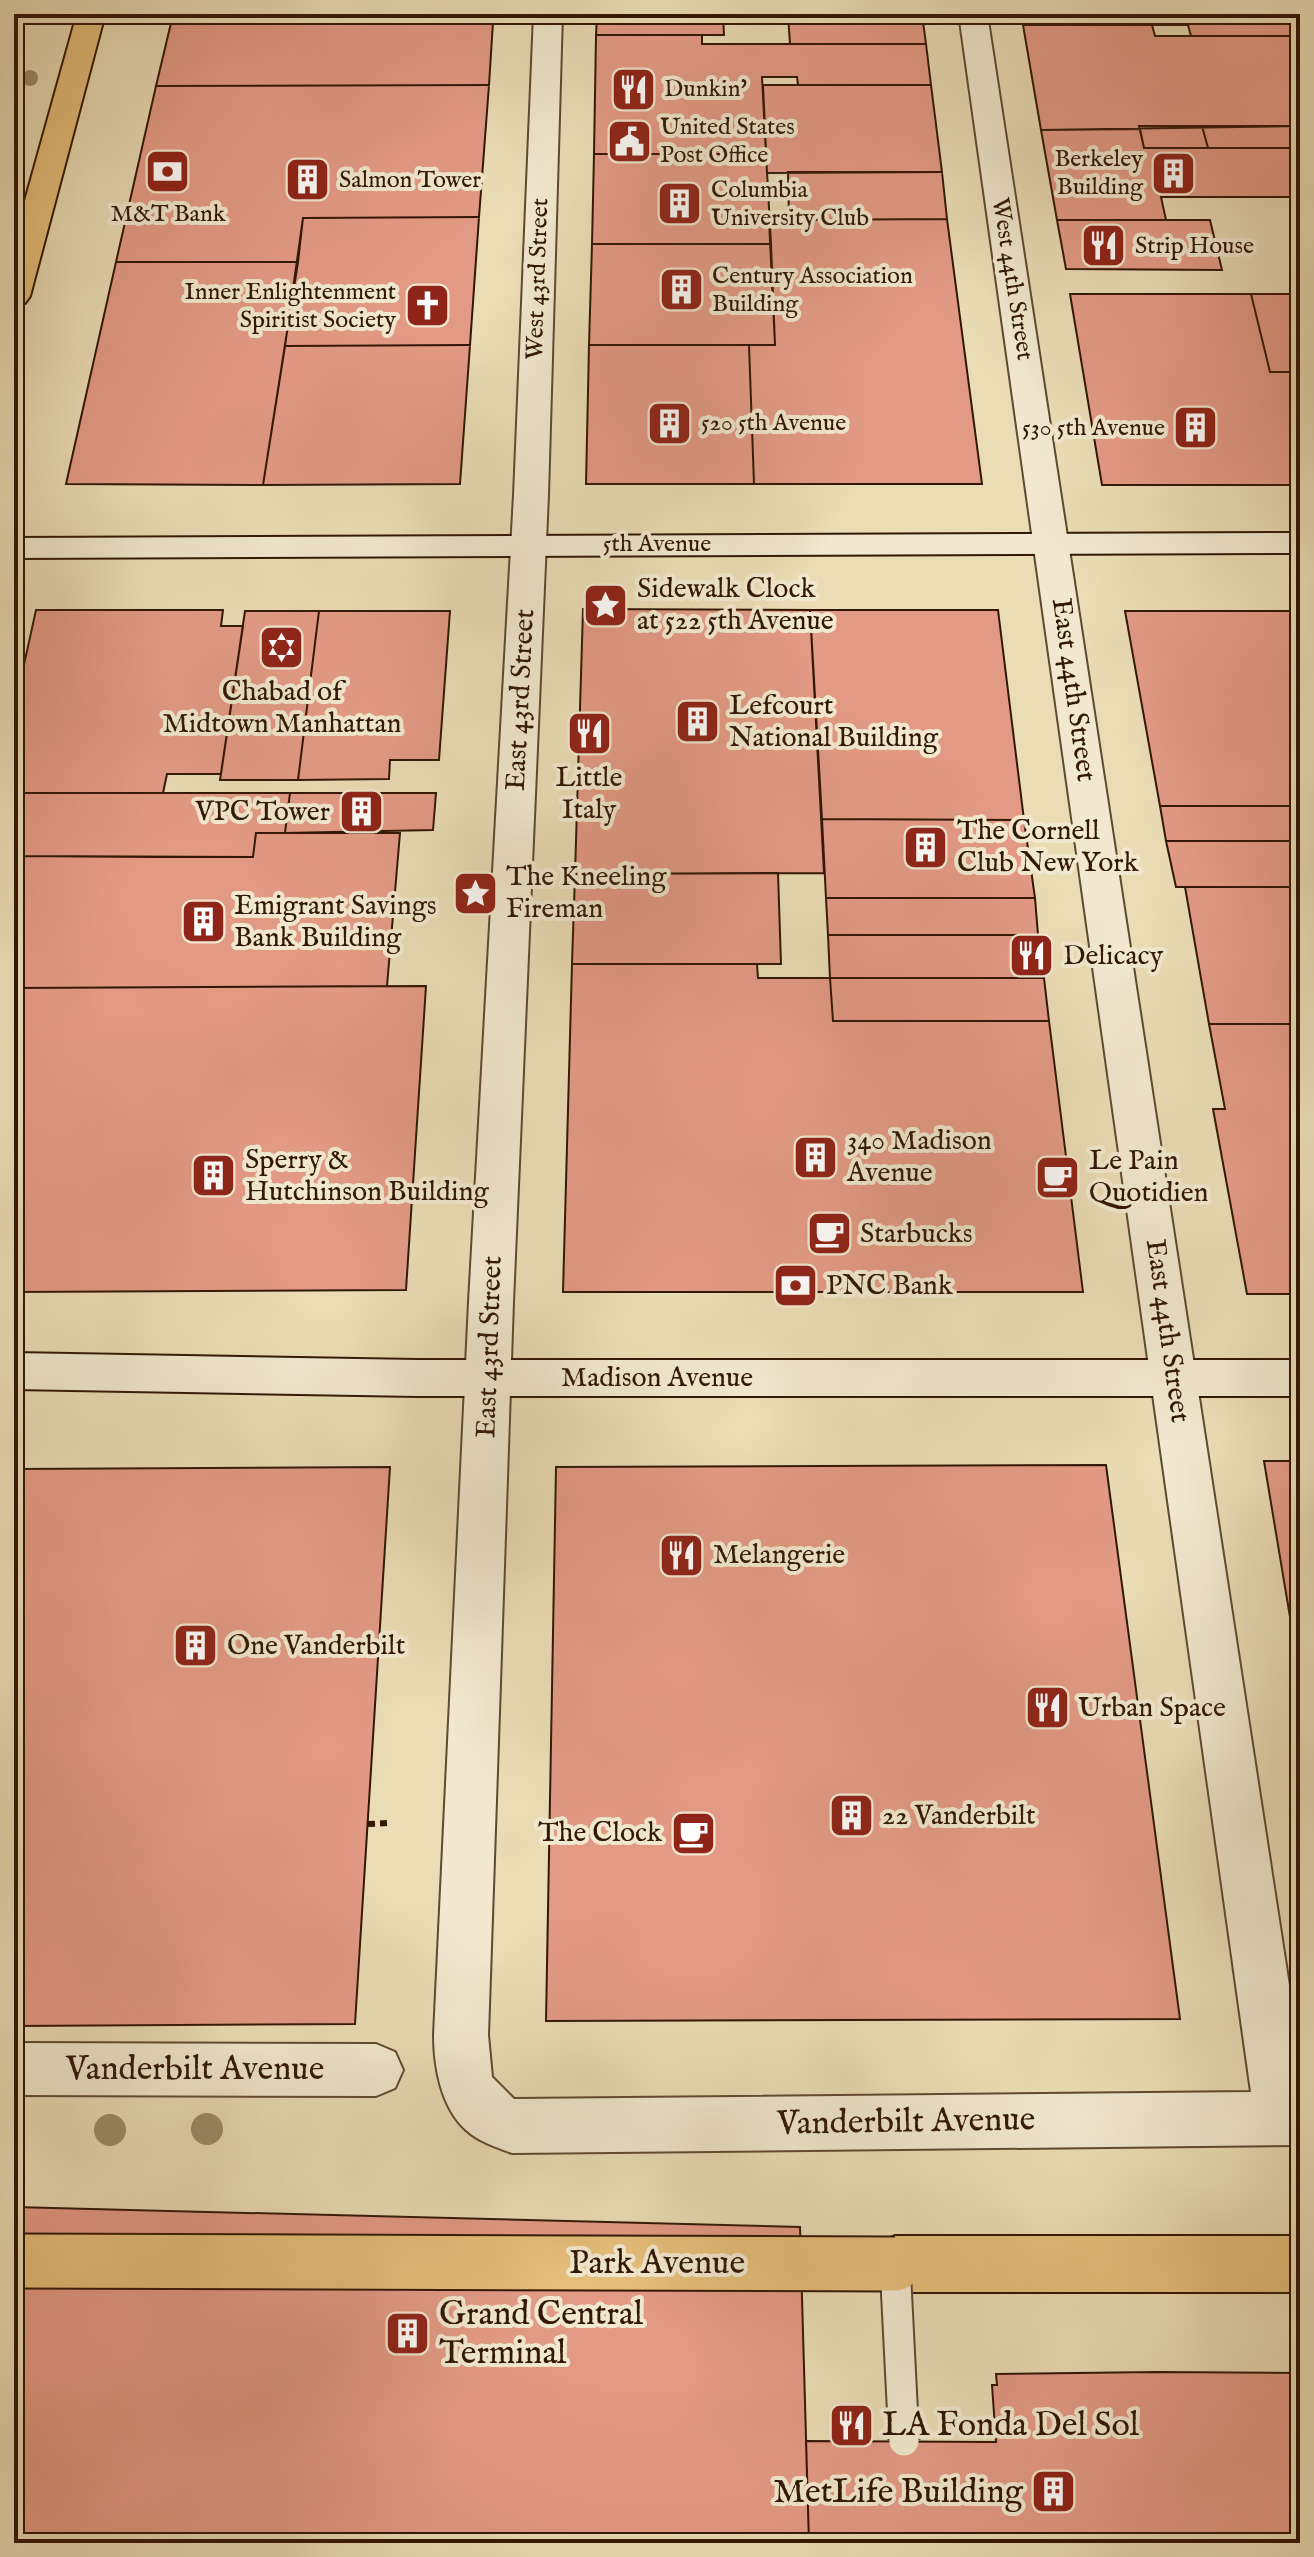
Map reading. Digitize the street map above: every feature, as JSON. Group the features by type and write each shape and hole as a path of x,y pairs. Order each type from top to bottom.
{"main road":[{"path":"14,296 91,14"},
{"name":"Park Avenue","path":"14,2261 1300,2264"}],"street":[{"name":"West 43rd Street","path":"529,544 548,14"},
{"name":"West 44th Street","path":"973,14 1052,544"},
{"name":"5th Avenue","path":"14,548 1300,543"},
{"name":"East 43rd Street","path":"512,2126 496,2121 482,2110 464,2079 460,2056 529,544"},
{"name":"East 44th Street","path":"1052,544 1173,1377 1291,2118"},
{"name":"Madison Avenue","path":"14,1371 489,1378 1300,1378"},
{"name":"Vanderbilt Avenue","path":"14,2069 376,2070"},
{"name":"Vanderbilt Avenue","path":"512,2126 1291,2118"}],"lane":[{"path":"895,2264 904,2441"}],"path":[{"path":"368,1824 388,1823"}],"building":[{"path":"192,14 410,14 408,23 190,23"},
{"path":"597,14 723,14 724,35 596,35"},
{"path":"788,14 922,14 926,44 790,44"},
{"path":"1021,14 1185,14 1188,25 1023,25"},
{"path":"1185,14 1300,14 1300,36 1191,36"},
{"path":"493,22 489,85 156,86 171,23"},
{"path":"1023,25 1152,25 1155,36 1300,36 1300,126 1041,130"},
{"path":"596,35 702,35 702,44 926,44 931,85 798,85 797,77 762,77 766,154 594,154"},
{"name":"Salmon Tower","path":"489,85 479,217 303,218 298,262 116,262 156,86"},
{"path":"763,85 931,85 942,172 767,173"},
{"path":"1139,126 1202,126 1208,148 1144,148"},
{"path":"1202,126 1300,126 1300,148 1208,148"},
{"name":"Berkeley Building","path":"1140,129 1144,148 1300,148 1300,197 1161,197 1166,220 1057,220 1041,130"},
{"name":"Columbia University Club","path":"594,154 766,154 771,244 592,244"},
{"path":"788,172 942,172 947,219 789,220"},
{"path":"479,217 470,345 285,346 303,218"},
{"path":"947,219 982,484 754,484 749,345 775,345 769,220"},
{"path":"1057,220 1210,220 1222,270 1066,269"},
{"name":"Century Association Building","path":"592,244 771,244 775,345 589,345"},
{"path":"116,262 298,262 263,485 66,484"},
{"name":"530 5th Avenue","path":"1070,294 1251,294 1270,372 1300,372 1300,485 1102,485"},
{"path":"1251,294 1300,294 1300,372 1270,372"},
{"path":"470,345 460,484 263,485 285,346"},
{"name":"520 5th Avenue","path":"589,345 749,345 754,484 586,484"},
{"name":"Lefcourt National Building","path":"583,609 810,610 824,873 575,874"},
{"path":"36,610 223,610 221,626 243,626 221,774 167,774 163,793 14,793 14,710"},
{"path":"810,610 998,610 1024,820 822,819"},
{"path":"245,611 319,611 298,780 220,780"},
{"path":"319,611 450,611 439,760 390,760 389,779 298,780"},
{"path":"1125,611 1300,611 1300,806 1160,806"},
{"path":"14,793 290,793 285,833 256,833 253,857 156,857 14,856"},
{"name":"VPC Tower","path":"290,793 436,793 433,830 285,833"},
{"path":"1160,806 1300,806 1300,841 1166,841"},
{"name":"The Cornell Club New York","path":"822,819 1024,820 1035,898 826,898"},
{"name":"Emigrant Savings Bank Building","path":"256,833 400,833 387,986 14,988 14,856 253,857"},
{"path":"1166,841 1300,841 1300,887 1176,887"},
{"path":"778,873 781,964 572,964 575,874"},
{"path":"1185,887 1300,887 1300,1024 1209,1024"},
{"path":"826,898 1035,898 1038,935 828,935"},
{"path":"828,935 1038,935 1044,978 830,978"},
{"name":"340 Madison Avenue","path":"572,964 757,964 758,978 830,978 833,1021 1049,1021 1083,1292 563,1292"},
{"path":"830,978 1044,978 1049,1021 833,1021"},
{"name":"Sperry & Hutchinson Building","path":"426,986 406,1290 14,1292 14,988"},
{"path":"1209,1024 1300,1024 1300,1294 1247,1294 1213,1109 1225,1109"},
{"path":"1264,1461 1300,1461 1300,1677"},
{"name":"22 Vanderbilt","path":"1106,1465 1180,2019 546,2021 556,1467"},
{"name":"One Vanderbilt","path":"390,1467 355,2024 14,2026 14,1469"},
{"name":"Grand Central Terminal","path":"14,2207 800,2227 809,2543 14,2543"},
{"name":"MetLife Building","path":"1300,2373 1300,2543 809,2543 806,2441 996,2442 992,2385 997,2385 996,2374"}],"place":[{"name":"Dunkin'","path":"633,89"},
{"name":"United States Post Office","path":"629,141"},
{"name":"M&T Bank","path":"168,172"},
{"name":"Berkeley Building","path":"1174,173"},
{"name":"Salmon Tower","path":"308,180"},
{"name":"Columbia University Club","path":"680,204"},
{"name":"Strip House","path":"1104,246"},
{"name":"Century Association Building","path":"681,290"},
{"name":"Inner Enlightenment Spiritist Society","path":"427,306"},
{"name":"520 5th Avenue","path":"670,423"},
{"name":"530 5th Avenue","path":"1196,428"},
{"name":"Sidewalk Clock at 522 5th Avenue","path":"606,605"},
{"name":"Chabad of Midtown Manhattan","path":"282,647"},
{"name":"Lefcourt National Building","path":"698,722"},
{"name":"Little Italy","path":"589,733"},
{"name":"VPC Tower","path":"361,812"},
{"name":"The Cornell Club New York","path":"926,847"},
{"name":"The Kneeling Fireman","path":"475,893"},
{"name":"Emigrant Savings Bank Building","path":"203,922"},
{"name":"Delicacy","path":"1032,956"},
{"name":"340 Madison Avenue","path":"816,1157"},
{"name":"Sperry & Hutchinson Building","path":"214,1176"},
{"name":"Le Pain Quotidien","path":"1058,1177"},
{"name":"Starbucks","path":"829,1234"},
{"name":"PNC Bank","path":"795,1286"},
{"name":"Melangerie","path":"682,1555"},
{"name":"One Vanderbilt","path":"196,1646"},
{"name":"Urban Space","path":"1047,1708"},
{"name":"22 Vanderbilt","path":"851,1816"},
{"name":"The Clock","path":"693,1833"},
{"name":"Grand Central Terminal","path":"408,2334"},
{"name":"LA Fonda Del Sol","path":"851,2425"},
{"name":"MetLife Building","path":"1054,2492"}]}
